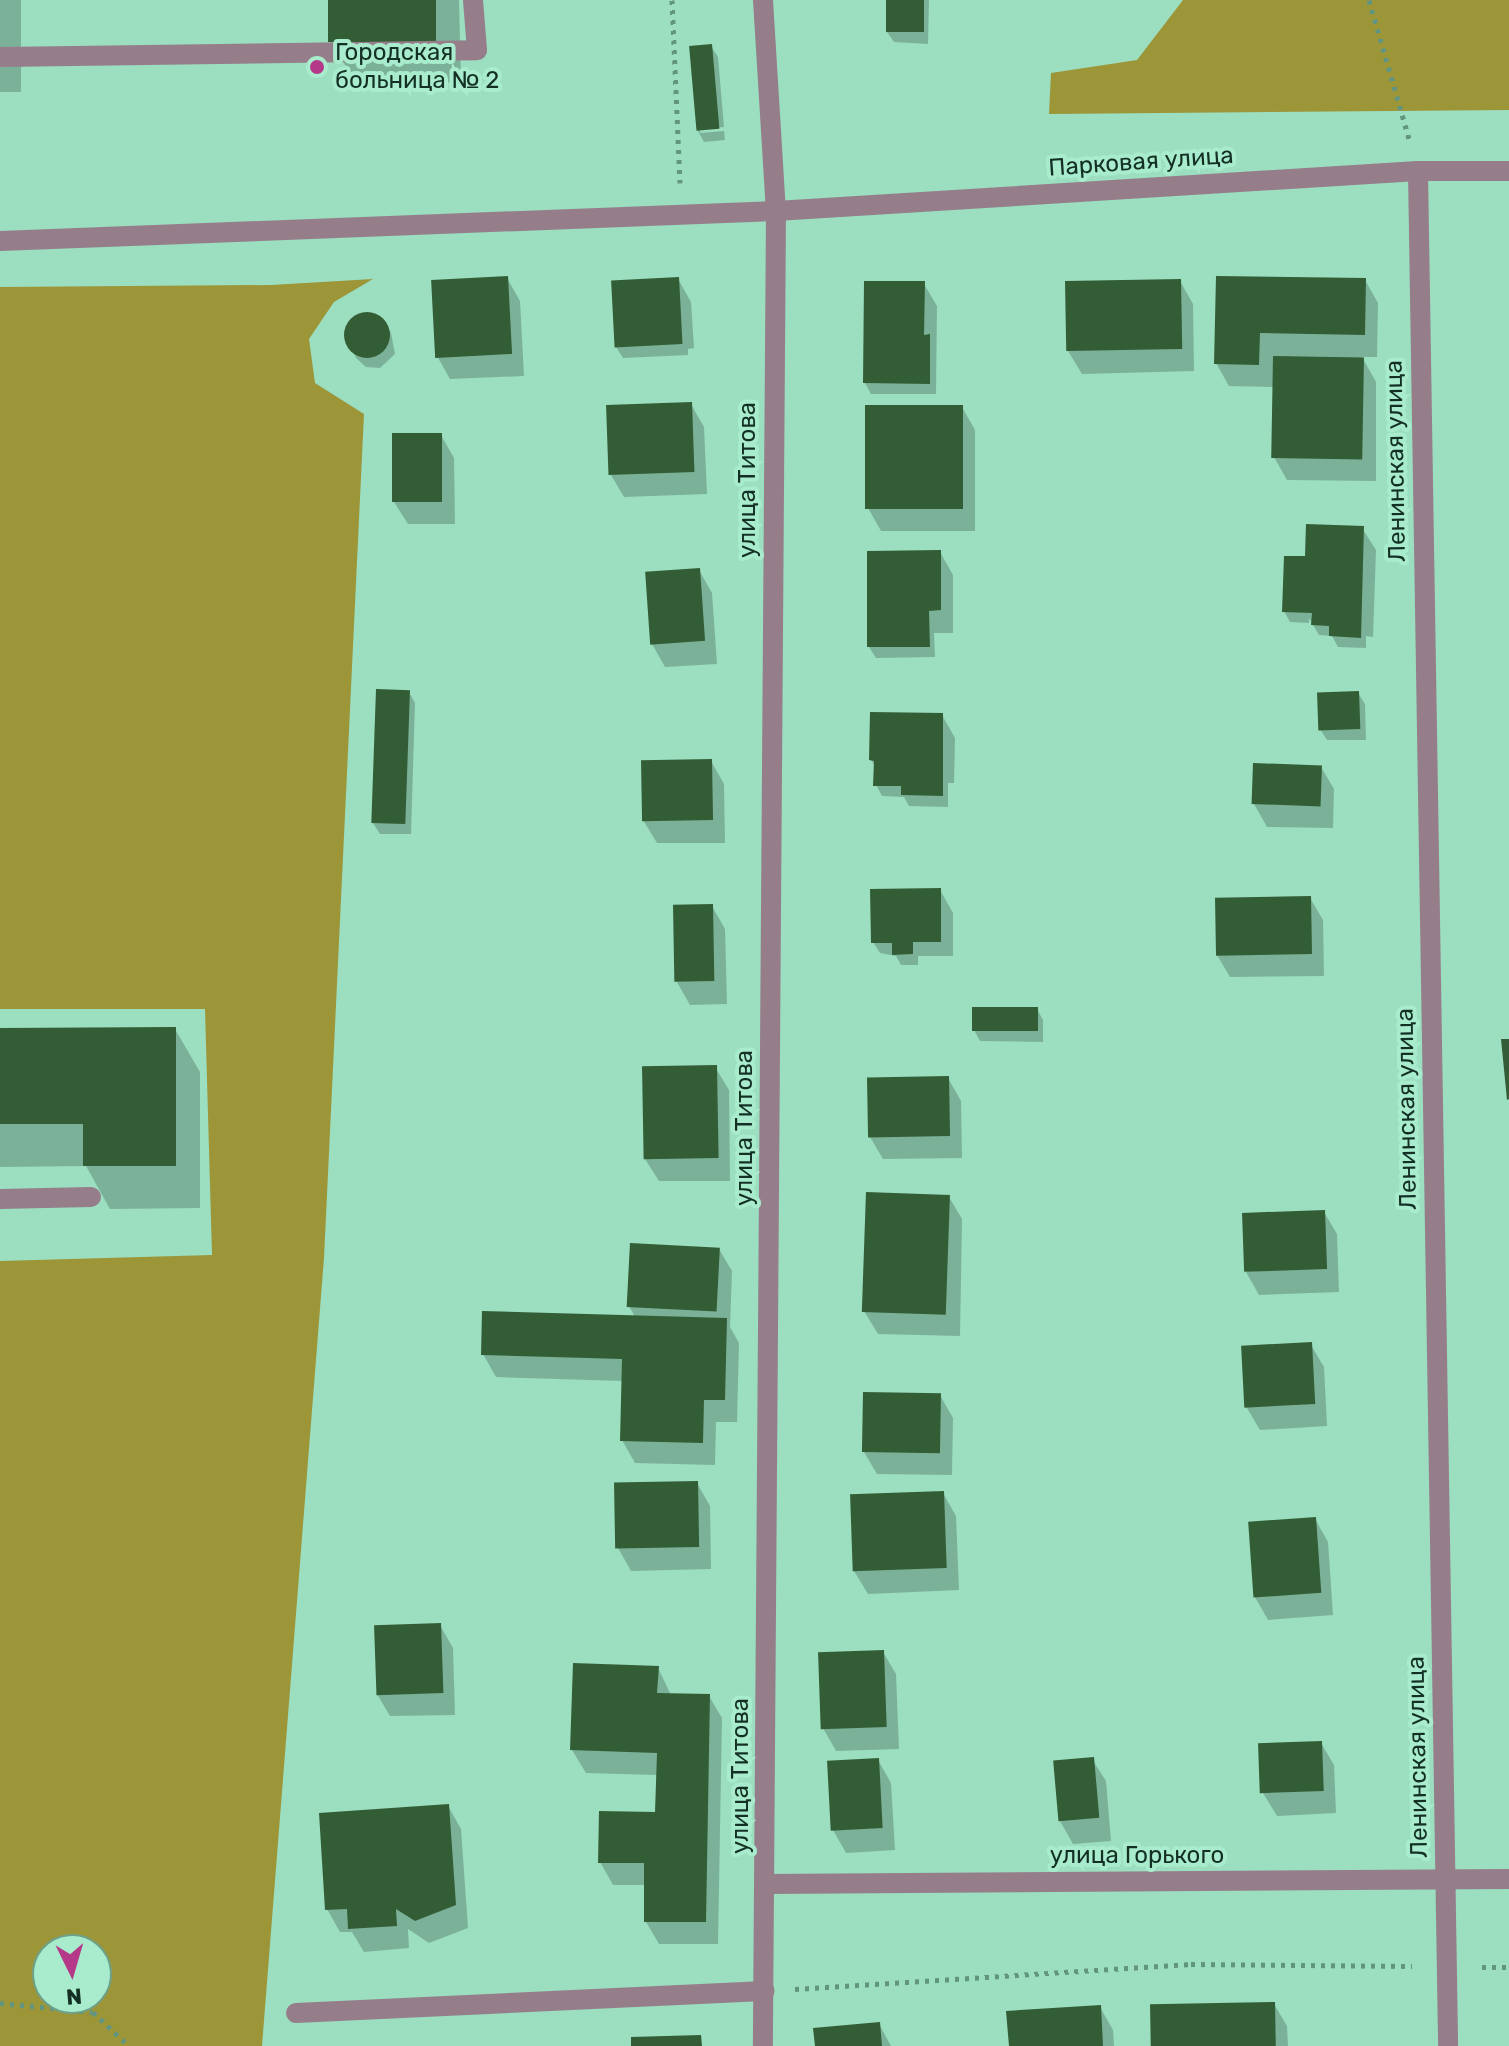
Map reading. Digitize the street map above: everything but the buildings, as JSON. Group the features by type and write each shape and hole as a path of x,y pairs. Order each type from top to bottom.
{"street":[{"path":"0,57 477,50 473,0"},
{"name":"улица Титова","path":"763,0 776,211 763,2046"},
{"name":"Парковая улица","path":"0,241 776,211 1418,171 1509,171"},
{"name":"Ленинская улица","path":"1418,171 1448,2046"},
{"path":"0,1199 91,1197"},
{"name":"улица Горького","path":"766,1884 1509,1879"},
{"path":"296,2013 764,1991"}],"path":[{"path":"672,0 682,214"},
{"path":"1369,0 1418,171"},
{"path":"764,1991 1191,1964 1509,1967"},
{"path":"0,2003 93,2012 129,2046"}],"shaded area":[{"path":"1183,0 1509,0 1509,110 1049,114 1051,73 1137,60"},
{"path":"373,279 334,302 309,339 315,383 364,414 324,1258 262,2046 0,2046 0,1261 212,1255 205,1009 0,1009 0,287 271,285"}],"place":[{"name":"Городская больница № 2","path":"317,67"}]}
